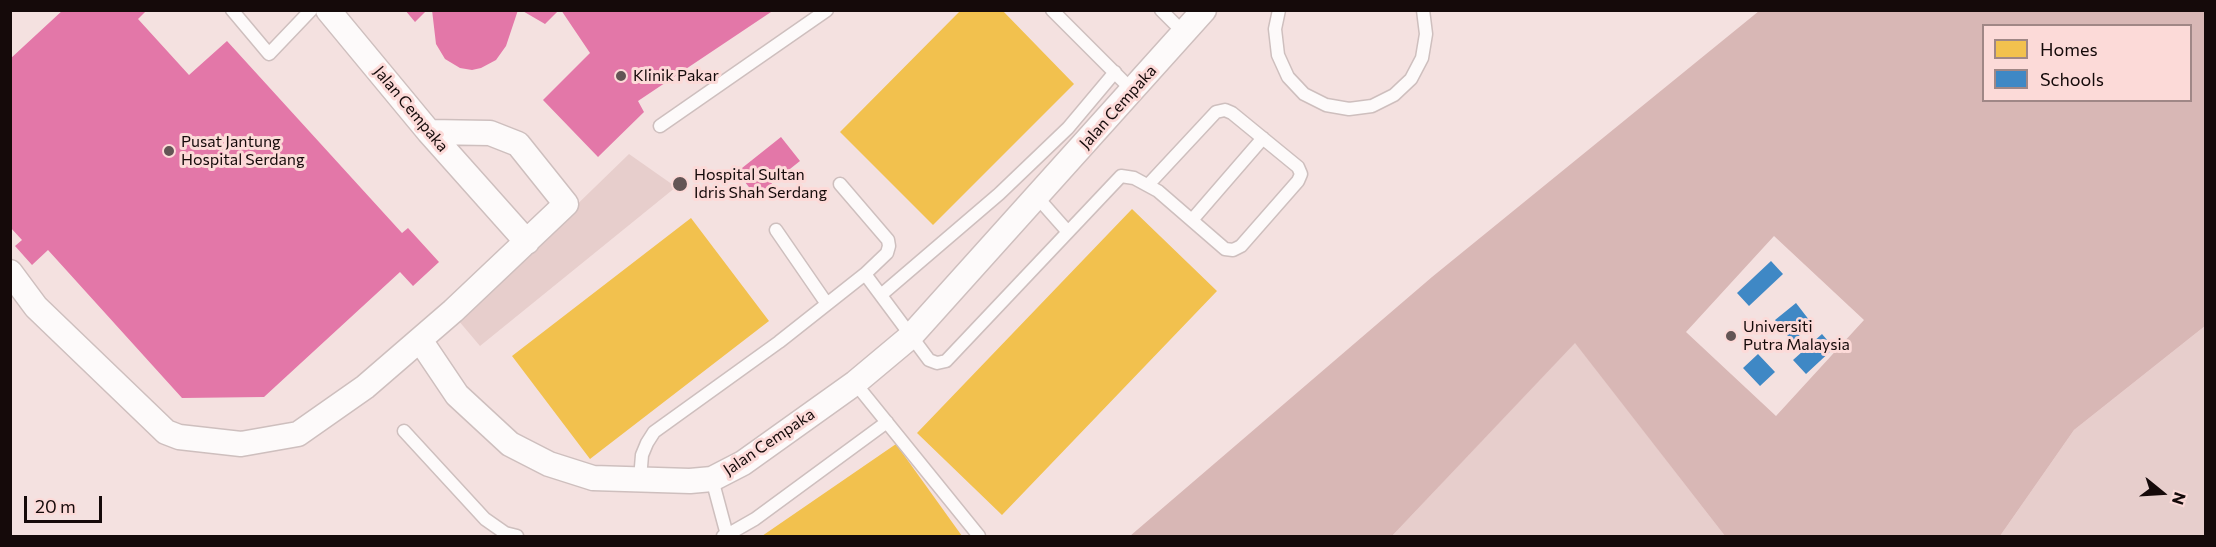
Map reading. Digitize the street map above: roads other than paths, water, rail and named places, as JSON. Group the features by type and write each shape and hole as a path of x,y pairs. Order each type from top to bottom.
{"street":[{"name":"Jalan Cempaka","path":"328,10 429,132 527,242"},
{"name":"Jalan Cempaka","path":"420,340 457,395 510,444 549,464 593,478 690,481 712,479 743,464 855,383 910,337 1133,92 1204,10"},
{"path":"10,272 36,307 166,432 180,437 242,444 298,434 365,387 420,340 566,204 518,144 490,133 429,132"}],"lane":[{"path":"232,10 269,54 311,10"},
{"path":"660,126 827,10"},
{"path":"1052,10 1133,92"},
{"path":"1161,10 1184,33"},
{"path":"1279,10 1275,29 1278,55 1288,77 1304,94 1326,105 1349,109 1372,106 1383,101 1394,95 1411,79 1422,58 1426,34 1423,11"},
{"path":"881,295 999,194 1068,128 1115,72"},
{"path":"866,274 929,360 937,363 946,361 1121,176 1134,178 1148,185 1225,249 1233,250 1241,246 1298,181 1300,174 1298,167 1232,112 1225,110 1216,112 1148,185"},
{"path":"1192,220 1263,138"},
{"path":"640,479 642,455 654,432 779,342 866,274 887,253 888,240 840,184"},
{"path":"1037,196 1068,232"},
{"path":"776,230 827,304"},
{"path":"855,383 979,537"},
{"path":"712,479 725,536 755,519 887,422"},
{"path":"404,431 485,519 506,533 517,537"}],"place":[{"name":"Klinik Pakar","path":"621,76"},
{"name":"Pusat Jantung Hospital Serdang","path":"169,151"},
{"name":"Hospital Sultan Idris Shah Serdang","path":"680,184"},
{"name":"Universiti Putra Malaysia","path":"1731,336"}]}
